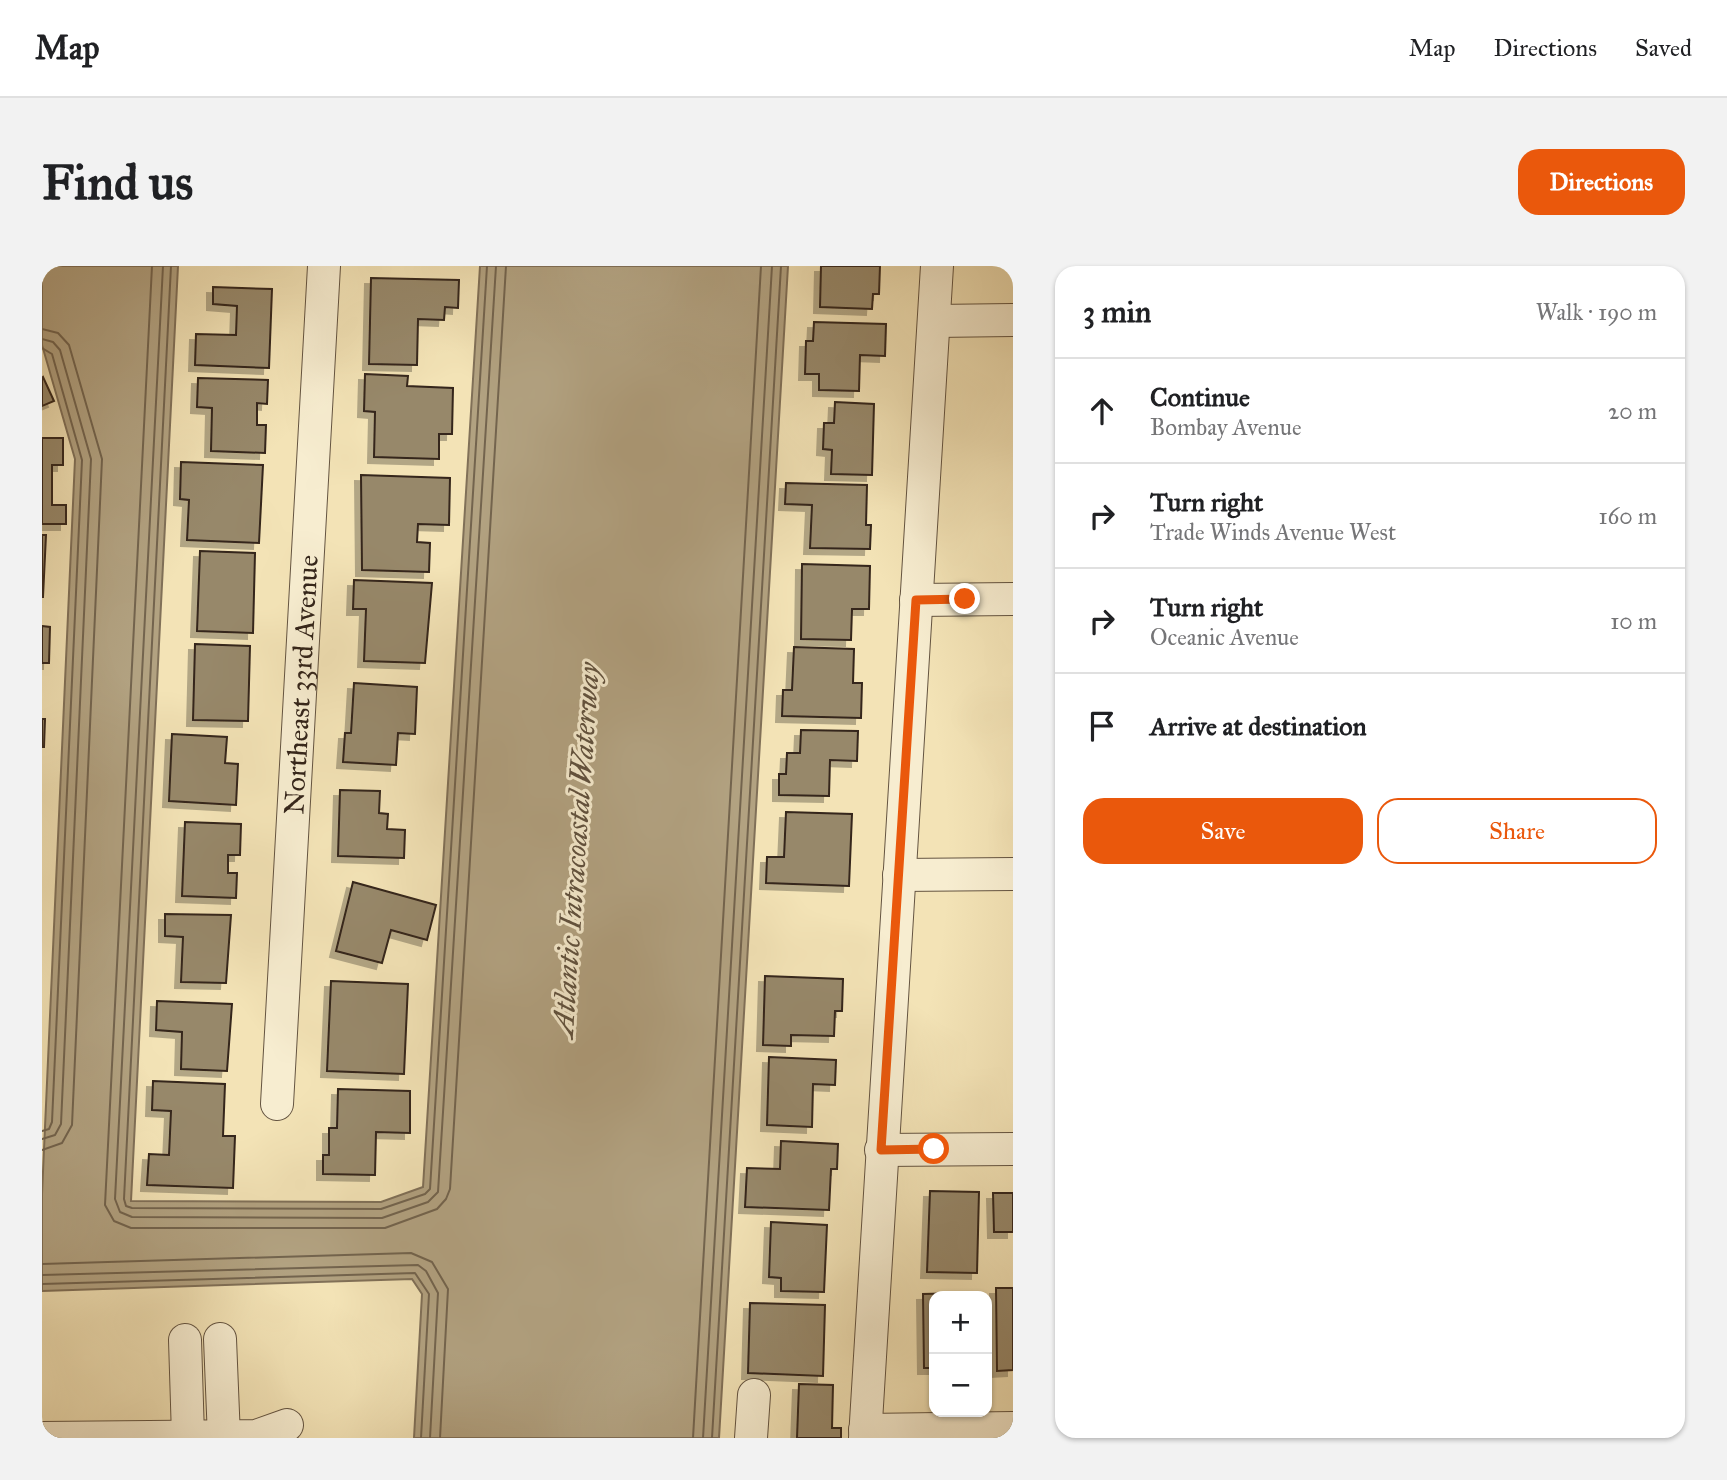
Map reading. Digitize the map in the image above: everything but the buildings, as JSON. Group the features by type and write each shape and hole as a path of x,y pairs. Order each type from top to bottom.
{"street":[{"name":"Northeast 33rd Avenue","path":"277,1104 324,266"},
{"path":"937,266 865,1434 1013,1428"},
{"path":"934,321 1013,320"},
{"path":"916,600 1013,599"},
{"path":"899,875 1013,874"},
{"path":"881,1150 1013,1149"},
{"path":"185,1339 188,1436"},
{"path":"220,1339 224,1437"},
{"path":"751,1438 754,1395"},
{"path":"42,1438 256,1436 287,1425"}],"water":[{"name":"Atlantic Intracoastal Waterway","path":"42,266 178,266 131,1201 381,1202 423,1187 480,266 788,266 719,1438 414,1438 422,1294 412,1279 42,1291 42,1194 75,459 42,345"}],"route":[{"path":"934,1149 881,1150 916,600 965,599"}]}
